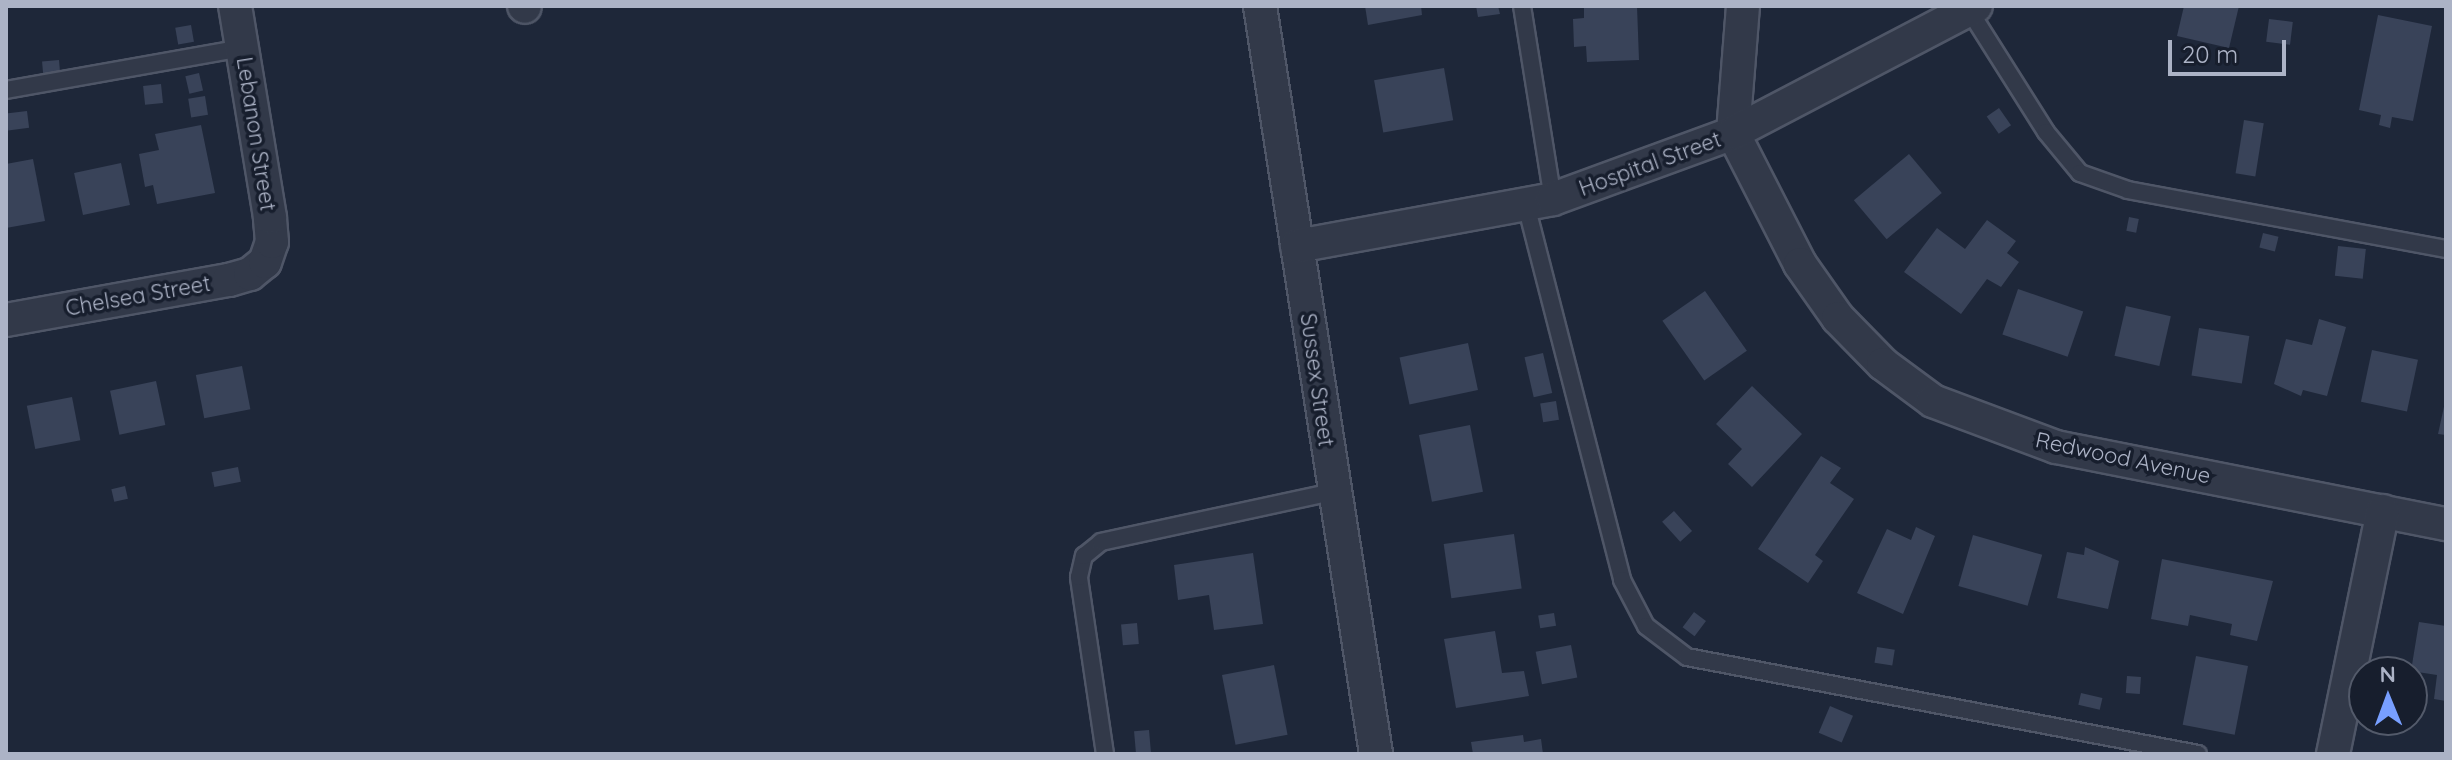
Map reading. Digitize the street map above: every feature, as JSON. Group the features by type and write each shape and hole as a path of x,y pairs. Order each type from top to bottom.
{"street":[{"name":"Lebanon Street","path":"235,6 270,217 272,242 265,262"},
{"name":"Sussex Street","path":"1260,6 1376,754"},
{"path":"1733,133 1743,6"},
{"name":"Hospital Street","path":"1297,246 1540,202 1733,133 1973,8"},
{"name":"Redwood Avenue","path":"1733,133 1800,264 1838,318 1883,364 1933,401 2056,447 2446,524"},
{"name":"Chelsea Street","path":"6,320 229,280 250,274 265,262"},
{"path":"2333,754 2383,511"}],"lane":[{"path":"1522,6 1540,202 1622,580 1646,626 1687,657 2198,754"},
{"path":"1973,8 2046,132 2080,173 2128,190 2446,249"},
{"path":"6,90 242,48"},
{"path":"1105,754 1079,577 1084,556 1101,542 1333,492"}],"building":[{"path":"1365,6 1421,6 1422,15 1368,25"},
{"path":"1476,6 1498,6 1500,14 1478,17"},
{"path":"1584,6 1637,6 1639,60 1587,62 1586,46 1574,47 1573,19 1584,18"},
{"path":"2184,6 2239,6 2229,48 2177,36"},
{"path":"2378,15 2432,26 2413,121 2392,117 2390,128 2379,125 2381,115 2359,110"},
{"path":"2269,19 2293,22 2290,45 2266,42"},
{"path":"191,25 194,42 178,45 175,28"},
{"path":"59,60 60,72 43,73 42,61"},
{"path":"1444,68 1453,120 1383,133 1374,80"},
{"path":"199,73 203,91 189,94 185,76"},
{"path":"161,84 163,103 145,105 143,86"},
{"path":"205,96 208,115 191,117 188,99"},
{"path":"1999,108 2011,125 1999,134 1987,117"},
{"path":"27,111 29,128 8,130 6,114"},
{"path":"2244,120 2264,123 2255,176 2236,173"},
{"path":"201,125 215,193 157,204 153,185 145,187 139,154 159,150 155,134"},
{"path":"1909,154 1942,193 1887,239 1854,200"},
{"path":"33,159 45,221 6,228 6,164"},
{"path":"121,163 130,205 83,215 74,173"},
{"path":"2129,217 2139,219 2136,233 2126,231"},
{"path":"1987,220 2016,241 2007,253 2019,262 2001,287 1987,279 1961,314 1904,272 1937,228 1965,249"},
{"path":"2263,233 2279,237 2275,251 2259,248"},
{"path":"2338,246 2366,249 2363,279 2335,276"},
{"path":"2018,289 2083,311 2068,357 2002,334"},
{"path":"1705,291 1747,351 1704,381 1662,321"},
{"path":"2126,306 2171,316 2159,366 2115,356"},
{"path":"2319,319 2346,327 2327,396 2303,390 2301,396 2274,384 2286,339 2312,345"},
{"path":"2199,328 2249,336 2242,383 2191,375"},
{"path":"1468,343 1478,390 1410,405 1400,358"},
{"path":"2372,350 2418,360 2407,412 2361,402"},
{"path":"1543,353 1552,393 1534,397 1524,357"},
{"path":"242,366 250,409 204,418 196,375"},
{"path":"156,381 165,425 119,435 110,391"},
{"path":"1752,386 1802,434 1752,487 1728,464 1742,449 1716,424"},
{"path":"72,397 80,440 35,449 27,406"},
{"path":"1556,401 1559,420 1543,422 1540,404"},
{"path":"2446,402 2446,435 2438,434"},
{"path":"1470,425 1483,492 1432,502 1419,435"},
{"path":"1821,456 1841,468 1830,483 1854,499 1815,555 1823,561 1808,583 1758,549"},
{"path":"238,467 241,482 214,487 211,472"},
{"path":"125,486 128,499 114,502 111,489"},
{"path":"1674,511 1692,531 1680,542 1662,522"},
{"path":"1916,527 1935,536 1903,614 1857,593 1887,529 1911,540"},
{"path":"1514,534 1522,588 1451,598 1444,544"},
{"path":"1973,535 2042,555 2028,606 1958,586"},
{"path":"2085,547 2119,561 2108,609 2057,598 2067,552 2084,555"},
{"path":"1253,553 1263,624 1214,630 1209,595 1178,600 1174,565"},
{"path":"2162,559 2273,581 2257,641 2230,635 2232,624 2190,615 2188,626 2151,619"},
{"path":"1694,612 1706,621 1695,636 1683,627"},
{"path":"1554,613 1556,626 1540,628 1538,616"},
{"path":"2419,622 2446,626 2446,701 2434,699 2437,675 2428,674 2428,656 2413,656"},
{"path":"1137,623 1139,644 1123,645 1121,624"},
{"path":"1495,631 1502,673 1524,671 1529,696 1456,708 1444,639"},
{"path":"1571,645 1577,677 1542,684 1536,652"},
{"path":"1877,647 1895,650 1892,666 1874,663"},
{"path":"2196,656 2248,666 2235,735 2183,725"},
{"path":"1274,665 1288,735 1236,745 1222,675"},
{"path":"2127,676 2141,677 2140,694 2126,693"},
{"path":"2081,693 2102,698 2100,710 2078,705"},
{"path":"1830,706 1853,716 1842,742 1819,733"},
{"path":"1149,730 1151,753 1136,754 1134,731"},
{"path":"1523,735 1524,742 1541,739 1543,754 1473,754 1471,742"}]}
